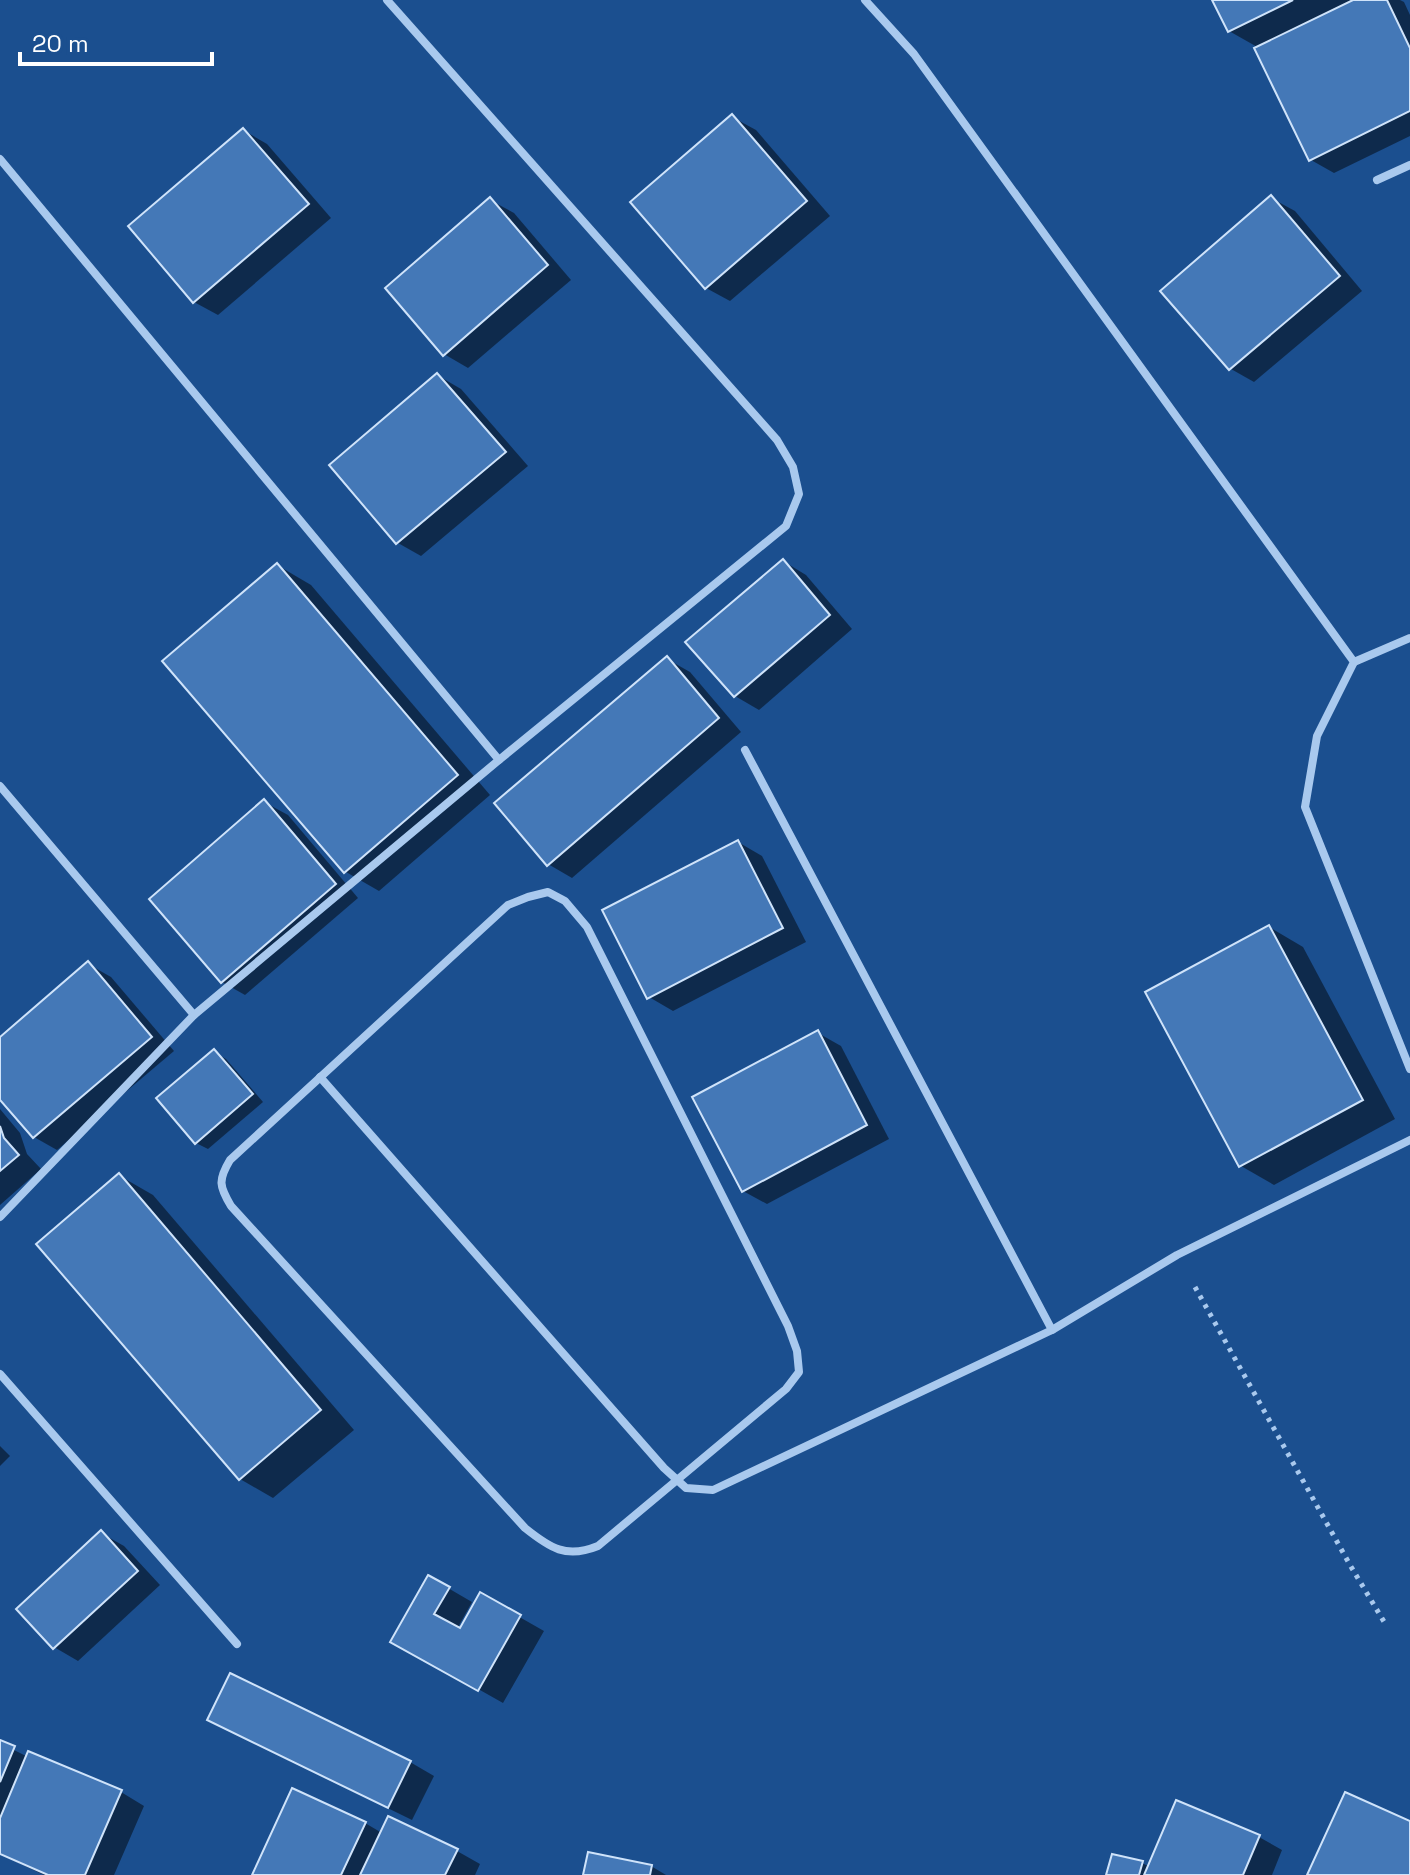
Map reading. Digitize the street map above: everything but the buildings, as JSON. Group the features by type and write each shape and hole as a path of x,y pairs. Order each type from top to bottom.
{"street":[{"path":"0,1217 194,1015 786,526 799,494 793,467 777,440 387,0"},
{"path":"865,0 914,54 1354,662"},
{"path":"0,159 499,760"},
{"path":"1377,180 1410,165"},
{"path":"1410,638 1354,662 1317,736 1305,807 1410,1069"},
{"path":"745,750 1052,1330"},
{"path":"0,786 194,1015"},
{"path":"548,892 565,901 587,927 788,1326 797,1351 799,1372 786,1389 598,1546 584,1552 562,1552 542,1542 514,1516 231,1206 221,1190 221,1175 230,1160 320,1077 508,905 548,892"},
{"path":"320,1077 676,1480 686,1488 713,1490 1052,1330 1177,1255 1410,1140"},
{"path":"0,1374 237,1644"}],"path":[{"path":"1177,1255 1386,1625"}]}
